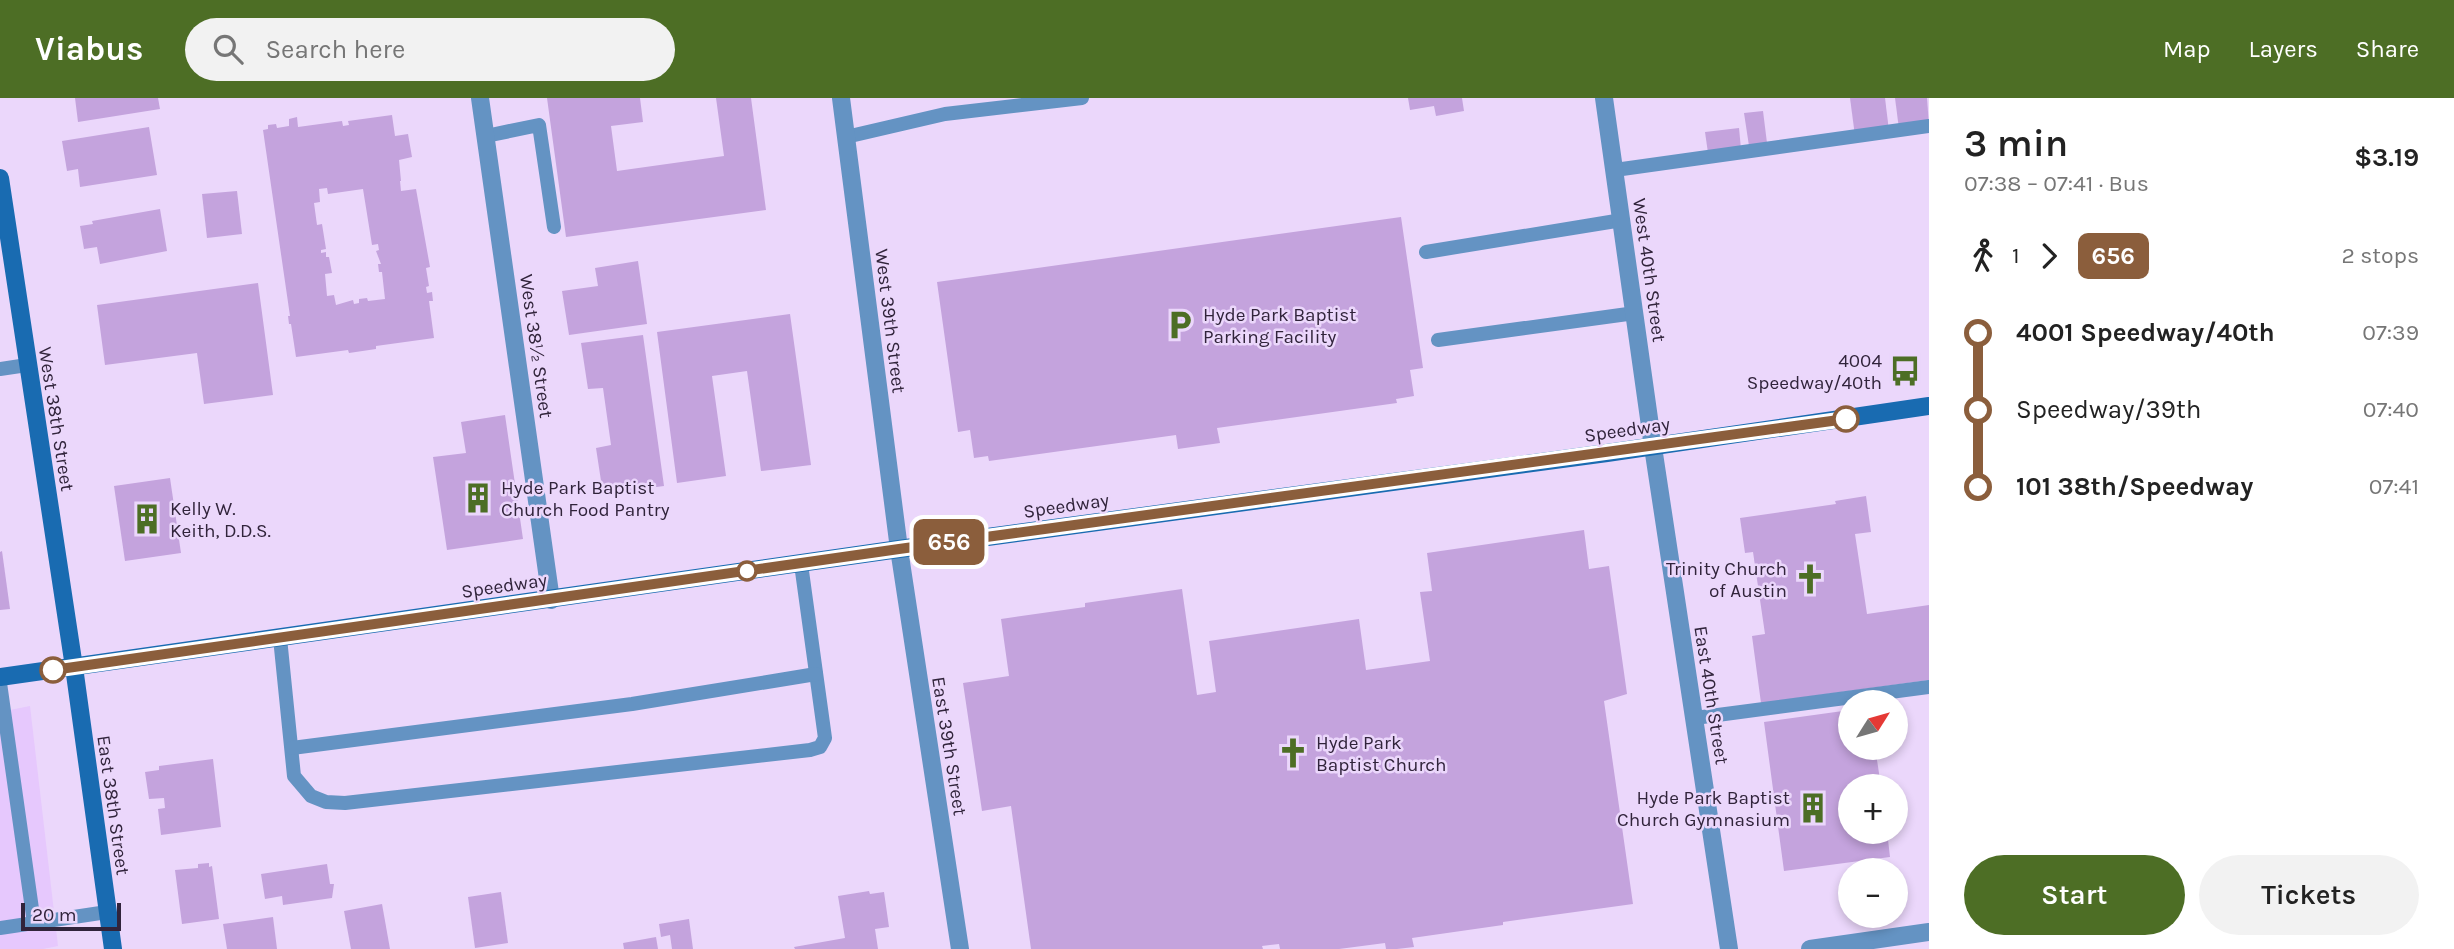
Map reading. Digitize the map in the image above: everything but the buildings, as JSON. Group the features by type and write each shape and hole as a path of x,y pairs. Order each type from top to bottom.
{"street":[{"name":"West 38½ Street","path":"480,98 551,600"},
{"name":"West 39th Street","path":"841,98 899,549"},
{"name":"West 40th Street","path":"1605,98 1653,447"},
{"name":"West 38th Street","path":"0,178 74,667"},
{"name":"Speedway","path":"0,677 899,549 1653,447 1929,406"},
{"name":"East 40th Street","path":"1653,447 1728,949"},
{"name":"East 39th Street","path":"899,549 960,949"},
{"name":"East 38th Street","path":"74,667 113,949"},
{"path":"1810,949 1929,932"}],"lane":[{"path":"846,137 945,114 1083,98"},
{"path":"485,136 539,125 554,227"},
{"path":"1615,170 1929,126"},
{"path":"1426,251 1622,220"},
{"path":"1438,340 1635,313"},
{"path":"0,369 27,365"},
{"path":"280,638 294,776 311,796 326,802 345,803 810,750 820,747 825,738 801,564"},
{"path":"292,748 632,704 816,674"},
{"path":"0,683 34,923"},
{"path":"1695,718 1929,687"},
{"path":"0,928 107,912"}],"shaded area":[{"path":"30,706 58,946 43,949 0,949 0,712"}],"bus line":[{"name":"656","path":"53,670 899,549 1846,419"}],"place":[{"name":"Hyde Park Baptist Parking Facility","path":"1180,325"},
{"name":"4004 Speedway/40th","path":"1905,371"},
{"name":"Hyde Park Baptist Church Food Pantry","path":"478,498"},
{"name":"Kelly W. Keith, D.D.S.","path":"147,519"},
{"name":"Trinity Church of Austin","path":"1810,579"},
{"name":"Hyde Park Baptist Church","path":"1293,753"},
{"name":"Hyde Park Baptist Church Gymnasium","path":"1813,808"}]}
